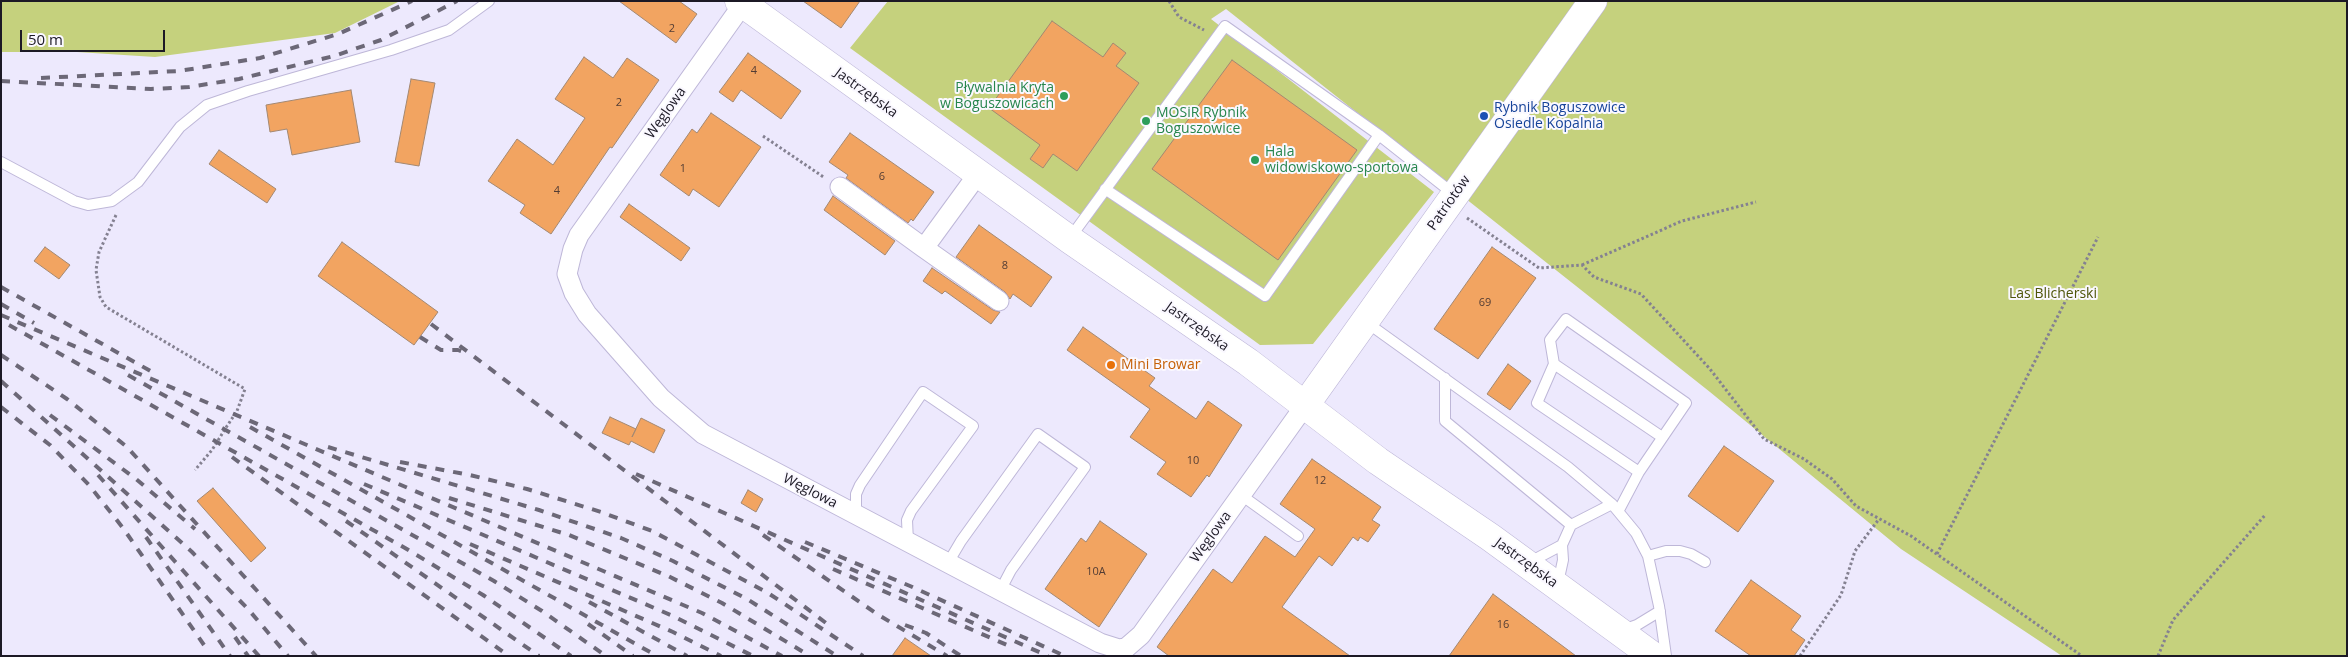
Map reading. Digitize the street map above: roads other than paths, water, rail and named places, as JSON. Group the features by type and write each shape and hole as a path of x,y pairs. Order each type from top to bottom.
{"street":[{"name":"Patriotów","path":"1306,404 1593,1"},
{"name":"Jastrzębska","path":"741,3 1069,239 1306,404 1378,461 1527,563 1653,656"},
{"name":"Węglowa","path":"741,3 579,234 568,262 569,283 587,314 681,418 720,444 1105,646 1118,649 1126,648 1141,635 1306,404"},
{"path":"924,248 978,174"},
{"path":"840,187 999,301"}],"lane":[{"path":"1,162 74,201 88,205 112,201 138,182 180,127 208,105 248,90 391,50 449,30 489,1"},
{"path":"1069,239 1225,26 1379,135 1452,200"},
{"path":"1105,189 1265,296 1379,135"},
{"path":"1557,586 1563,560 1562,544 1571,525 1615,507 1639,472 1662,437 1686,403 1566,318 1550,340 1554,364 1537,403 1639,472"},
{"path":"1365,321 1568,466 1615,507 1636,533 1648,556 1660,611 1666,656"},
{"path":"1554,364 1662,437"},
{"path":"1445,378 1445,422 1571,525"},
{"path":"856,514 856,494 860,485 923,392 973,426 911,512 908,520 908,542"},
{"path":"948,564 961,541 1038,434 1085,467 1011,570 1000,591"},
{"path":"1242,495 1298,536"},
{"path":"1527,563 1562,544"},
{"path":"1648,556 1666,551 1680,551 1691,554 1705,562"},
{"path":"1620,632 1637,625 1660,611"}],"railway":[{"path":"41,78 179,71 260,58 338,34 412,1"},
{"path":"1,81 151,89 189,87 239,79 334,56 381,40 457,1"},
{"path":"1,287 154,373"},
{"path":"1,304 34,323"},
{"path":"1,315 702,613 782,656"},
{"path":"431,324 826,623"},
{"path":"9,325 405,548 483,595 571,656"},
{"path":"420,337 441,350 458,350 466,353"},
{"path":"1,355 67,399 127,447 316,656"},
{"path":"128,375 494,581 542,611 606,656"},
{"path":"1,381 192,552 248,609 288,656"},
{"path":"1,407 50,445 89,485 123,528 204,645"},
{"path":"50,415 136,479 195,529"},
{"path":"250,427 657,656"},
{"path":"328,447 539,510 621,538 673,561 747,599 837,656"},
{"path":"232,457 509,656"},
{"path":"400,462 470,475 527,489 601,512 652,531 768,593 863,656"},
{"path":"636,474 1048,656"},
{"path":"98,475 259,656"},
{"path":"364,484 673,616 753,656"},
{"path":"449,498 569,535 668,576 722,603 810,656"},
{"path":"346,521 539,656"},
{"path":"763,535 877,614 947,656"},
{"path":"146,537 230,656"},
{"path":"805,542 910,586 1065,656"},
{"path":"470,544 673,632 721,656"},
{"path":"833,569 1007,645"},
{"path":"589,602 687,656"},
{"path":"588,624 633,656"},
{"path":"905,625 926,633 961,656"},
{"path":"235,637 248,656"}],"place":[{"name":"Pływalnia Kryta w Boguszowicach","path":"1064,96"},
{"name":"Rybnik Boguszowice Osiedle Kopalnia","path":"1484,116"},
{"name":"MOSiR Rybnik Boguszowice","path":"1146,121"},
{"name":"Hala widowiskowo-sportowa","path":"1255,160"},
{"name":"Mini Browar","path":"1111,365"}],"park label":[{"name":"Las Blicherski","path":"2053,294"}]}
